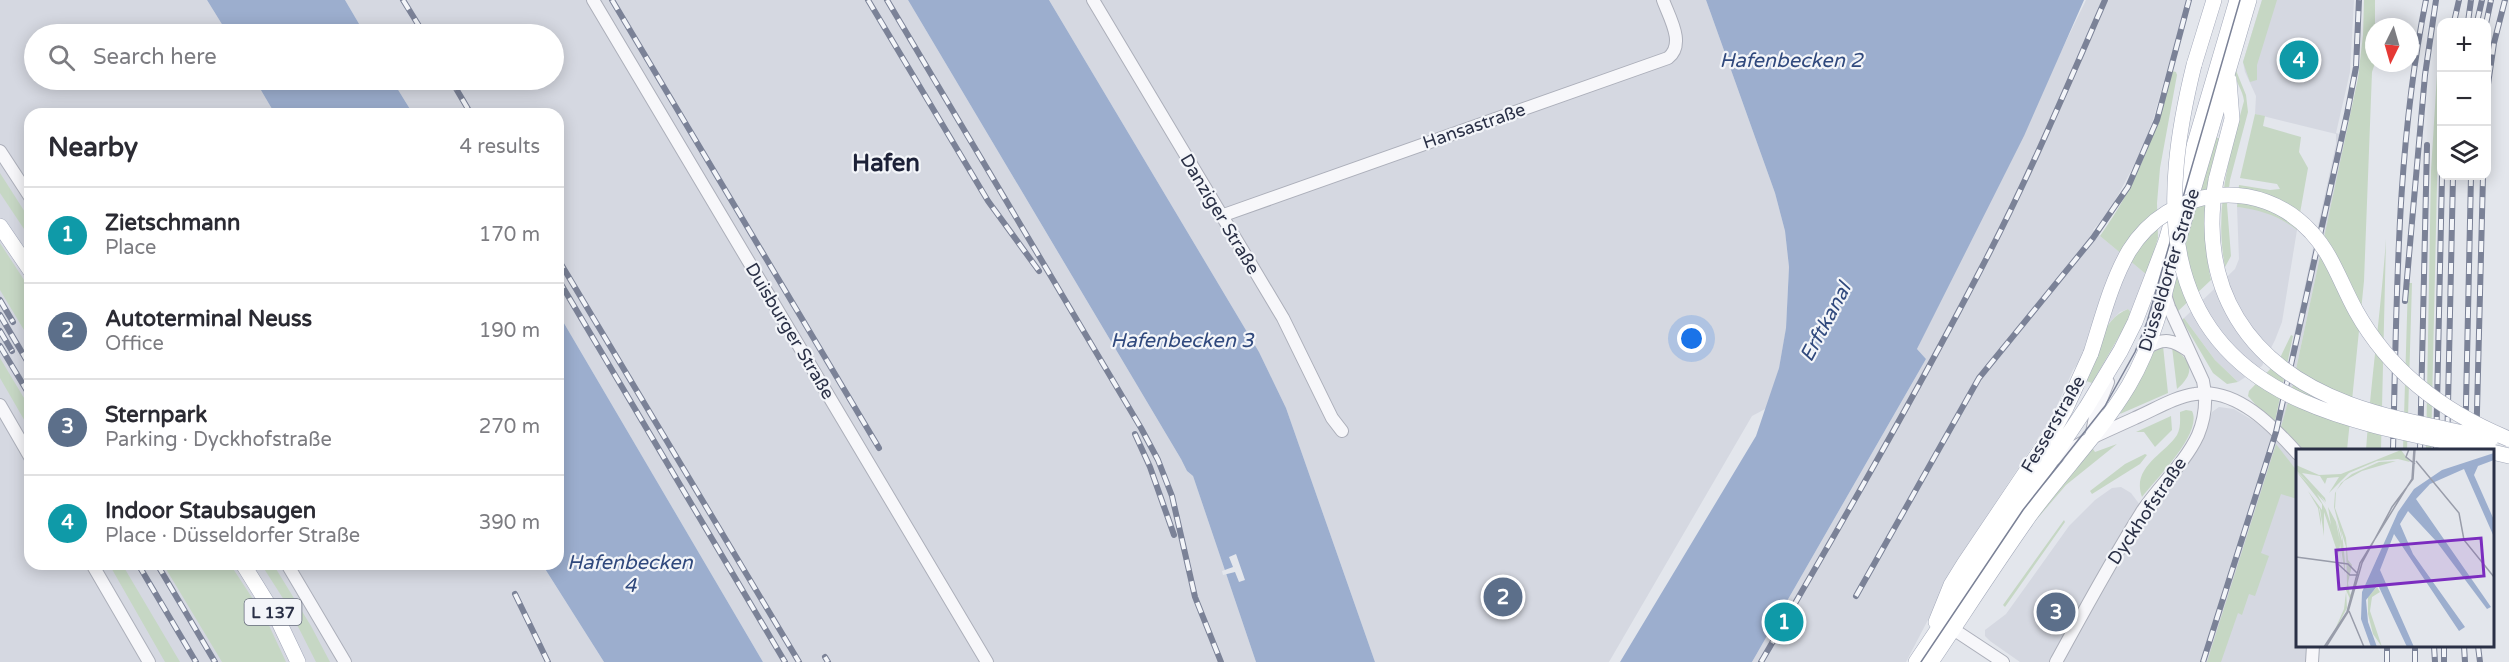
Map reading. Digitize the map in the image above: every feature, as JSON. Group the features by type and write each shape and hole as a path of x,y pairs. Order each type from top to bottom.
{"main road":[{"path":"2214,0 2194,65 2177,152 2173,201 2181,261 2201,312 2233,356 2274,387 2305,402 2392,429 2482,449"},
{"name":"Düsseldorfer Straße","path":"1916,662 2050,462 2121,350 2135,322 2166,241 2237,0"},
{"name":"Düsseldorfer Straße","path":"1931,662 2029,516 2091,438 2130,384 2147,348 2165,295 2175,252 2249,0"},
{"name":"Fesserstraße","path":"2235,48 2229,78 2232,119 2216,180 2211,225 2217,273 2234,314 2265,354 2298,380 2351,404 2392,417 2509,441"},
{"name":"Fesserstraße","path":"1930,642 1938,616 1952,585 2066,408 2080,381 2117,276 2130,250 2142,234 2169,211 2184,203 2220,194 2249,196 2266,201 2298,219 2323,247 2365,326 2390,359 2439,403 2509,441"},
{"path":"0,226 24,261"},
{"path":"2494,452 2509,456"},
{"name":"L 137","path":"247,570 279,622 298,662"}],"street":[{"name":"Duisburger Straße","path":"593,0 987,662"},
{"name":"Danziger Straße","path":"1093,0 1283,318 1332,418 1342,431"},
{"name":"Hansastraße","path":"1221,216 1668,58 1677,43 1663,0"},
{"path":"0,151 24,188"},
{"path":"2165,295 2192,354 2206,398"},
{"path":"2147,348 2158,341 2168,340 2178,343 2192,354"},
{"path":"2091,438 2096,412 2121,350"},
{"path":"2050,462 2074,446 2184,397 2232,399 2276,432 2296,452"},
{"name":"Dyckhofstraße","path":"2056,662 2145,507 2197,436 2206,398"},
{"path":"0,405 24,447"},
{"path":"95,570 149,662"},
{"path":"291,570 345,662"},
{"path":"1953,629 2003,662"},
{"path":"2312,662 2313,647"}],"shaded area":[{"path":"0,0 207,0 222,24 24,24 24,90 261,90 271,108 24,108 24,570 546,570 604,662 0,662"},
{"path":"345,0 908,0 1187,471 1193,476 1256,662 763,662 564,323 564,108 409,108 398,90 564,90 564,24 359,24"},
{"path":"1049,0 1706,0 1775,193 1785,231 1789,267 1786,329 1779,368 1767,408 1752,416 1609,662 1375,662 1286,408 1259,352"},
{"path":"2086,0 2187,0 2153,120 2141,152 2109,212 2093,230 2147,275 2132,314 2128,309 2120,312 2107,325 2073,370 2052,417 1966,547 1906,662 1752,662 1926,359 1917,349"},
{"path":"2262,0 2354,0 2350,72 2336,133 2346,136 2292,388 2278,442 2296,463 2296,647 2307,647 2306,662 2020,662 1990,641 1985,636 1985,630 2006,614 2069,526 2095,500 2112,488 2121,487 2131,493 2146,513 2202,439 2212,412 2219,407 2234,409 2272,435 2336,144 2336,134 2255,114 2256,96 2243,62"},
{"path":"2237,207 2257,209 2283,219 2297,230 2282,322 2262,366 2238,382 2215,360 2184,318 2235,269 2239,259"}],"green space":[{"path":"2262,0 2277,0 2257,65 2257,80 2250,82 2243,62"},
{"path":"2364,0 2375,0 2375,18 2365,18 2365,72 2372,72 2364,281 2347,449 2303,449 2281,427 2292,388 2358,78"},
{"path":"2235,68 2246,95 2248,112 2230,180 2227,205 2231,256 2225,267 2221,225 2222,204 2228,163 2244,101 2235,77"},
{"path":"2172,71 2177,75 2160,168 2157,203 2158,238 2147,275 2100,236 2125,197 2144,157"},
{"path":"2437,74 2431,449 2426,449 2431,171"},
{"path":"2255,114 2265,116 2263,126 2301,137 2299,152 2308,168 2297,230 2269,214 2237,207 2239,185 2270,190 2280,189 2277,184 2240,178"},
{"path":"2215,137 2221,139 2212,174 2206,226 2211,280 2176,313 2173,290 2177,267"},
{"path":"0,173 24,211 24,229 0,193"},
{"path":"2386,239 2381,449 2366,449 2371,397"},
{"path":"0,243 24,280 24,330 0,290"},
{"path":"2408,283 2412,283 2407,449 2403,449"},
{"path":"2128,309 2132,314 2092,383 2086,381 2105,330 2111,321"},
{"path":"2184,318 2215,360 2238,382 2227,384 2213,373 2182,320"},
{"path":"2291,335 2293,336 2274,426 2248,396 2249,391 2279,360"},
{"path":"2163,346 2168,393 2120,414 2151,354"},
{"path":"2172,347 2184,357 2189,367 2187,377 2177,389"},
{"path":"0,358 24,398 24,420 0,378"},
{"path":"2192,411 2194,420 2185,443 2142,497 2141,477 2145,469 2177,435 2180,426 2180,412"},
{"path":"2171,416 2172,430 2155,447 2144,432 2136,432"},
{"path":"2117,444 2066,485 2025,533 2088,453 2093,449 2095,452"},
{"path":"2276,444 2296,470 2296,499 2281,494 2261,553 2269,556 2255,596 2249,594 2242,615 2238,613 2221,662 2207,662"},
{"path":"2147,455 2140,464 2092,494 2090,491 2125,464"},
{"path":"2064,520 2065,522 2005,607 2003,605"},
{"path":"112,570 126,570 180,662 165,662"},
{"path":"167,570 234,570 266,619 286,662 222,662"},
{"path":"265,570 277,570 330,662 316,662 286,603"}],"water":[{"path":"207,0 345,0 359,24 222,24"},
{"name":"Hafenbecken 3","path":"908,0 1049,0 1259,352 1286,408 1375,662 1256,662 1193,476 1187,471"},
{"path":"1706,0 2084,0 2024,136 1917,349 1926,359 1752,662 1620,662 1756,436 1779,368 1786,328 1789,267 1785,231 1775,193"},
{"path":"261,90 398,90 409,108 271,108"},
{"name":"Hafenbecken 4","path":"564,323 763,662 604,662 546,570 564,570"}],"pier":[{"path":"1236,554 1245,580 1239,582 1235,572 1223,575 1222,571 1233,567 1229,557"}],"tram line":[{"path":"1921,662 2023,510 2105,406 2135,352 2147,322 2240,0"}],"railway":[{"path":"403,0 418,24"},
{"path":"612,0 879,448"},
{"path":"868,0 988,201 1039,271"},
{"path":"887,0 1158,460 1172,496 1195,597 1221,662"},
{"path":"1761,662 1902,415 2000,233 2105,0"},
{"path":"1856,596 1979,378 2093,238 2128,187 2157,120 2189,0"},
{"path":"2203,662 2276,432 2347,114 2356,67 2359,0"},
{"path":"2393,449 2397,281 2403,168 2416,56 2426,0"},
{"path":"2405,301 2425,75 2436,0"},
{"path":"2455,18 2459,0"},
{"path":"2469,18 2471,0"},
{"path":"2478,18 2482,0"},
{"path":"2487,18 2491,0"},
{"path":"2490,72 2494,43 2505,0"},
{"path":"457,90 467,108"},
{"path":"2420,449 2427,145"},
{"path":"2436,449 2442,180"},
{"path":"2447,449 2453,180"},
{"path":"2465,449 2471,180"},
{"path":"2476,449 2483,180"},
{"path":"564,269 799,662"},
{"path":"564,289 785,662"},
{"path":"0,300 13,322"},
{"path":"0,315 24,356"},
{"path":"0,331 12,351"},
{"path":"0,346 24,386"},
{"path":"1135,434 1150,467 1174,535"},
{"path":"142,570 196,662"},
{"path":"161,570 215,662"},
{"path":"515,594 548,662"},
{"path":"2387,647 2387,662"},
{"path":"2415,647 2415,662"},
{"path":"2434,647 2435,662"},
{"path":"2444,647 2444,662"},
{"path":"2464,647 2465,662"},
{"path":"2478,647 2480,662"},
{"path":"825,657 828,662"}],"place":[{"name":"Indoor Staubsaugen","path":"2299,60"},
{"name":"Autoterminal Neuss","path":"1503,597"},
{"name":"Sternpark","path":"2056,612"},
{"name":"Zietschmann","path":"1784,622"}],"district":[{"name":"Hafen","path":"886,163"}],"water label":[{"name":"Hafenbecken 2","path":"1791,60"},
{"name":"Erftkanal","path":"1825,322"}]}
